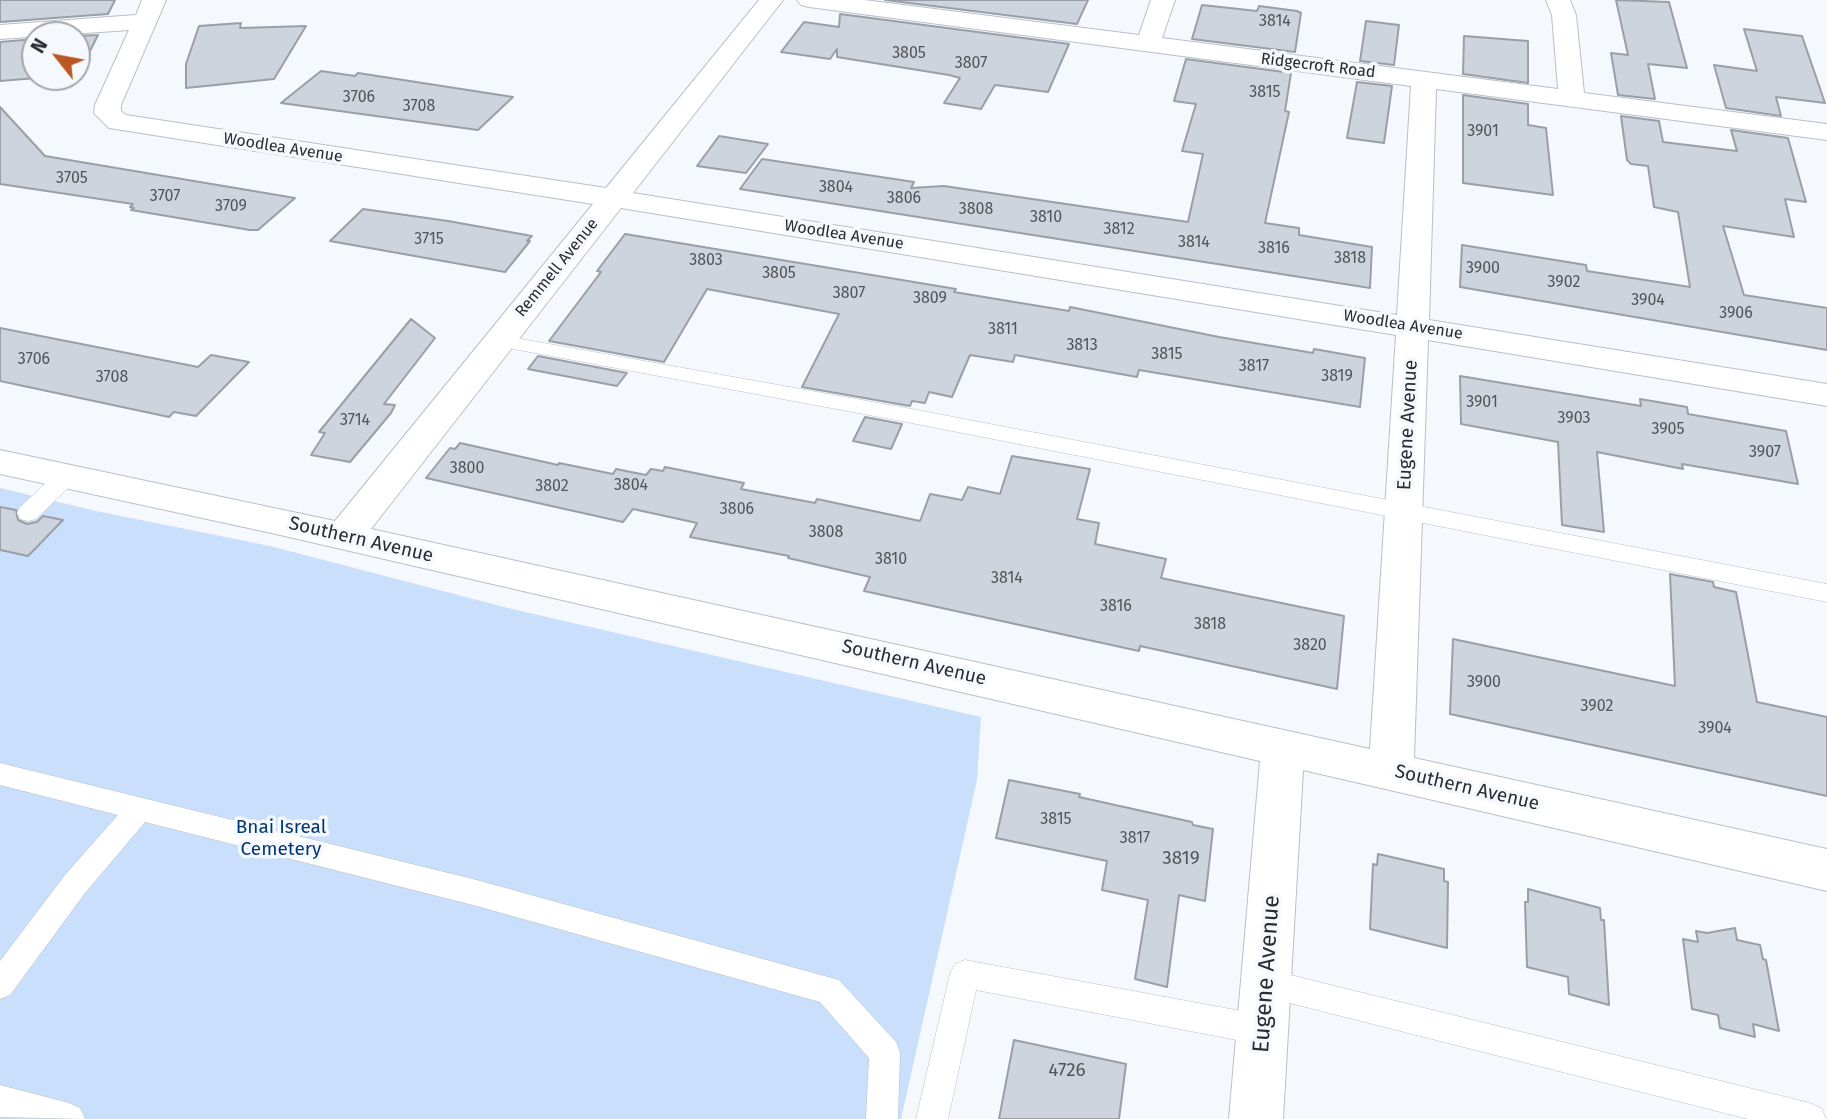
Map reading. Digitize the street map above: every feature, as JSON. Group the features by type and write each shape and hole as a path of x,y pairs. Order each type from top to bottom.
{"street":[{"name":"Remmell Avenue","path":"344,536 771,0"},
{"name":"Ridgecroft Road","path":"809,0 1827,132"},
{"path":"1147,44 1163,0"},
{"path":"1558,0 1564,15 1572,99"},
{"name":"Woodlea Avenue","path":"150,11 108,105 107,113 118,122 613,198 1827,395"},
{"name":"Woodlea Avenue","path":"0,33 150,11"},
{"name":"Eugene Avenue","path":"1391,771 1424,80"},
{"name":"Southern Avenue","path":"0,462 344,536 1827,870"},
{"name":"Eugene Avenue","path":"1256,1119 1283,746"}],"lane":[{"path":"499,341 901,414 1827,593"},
{"path":"28,513 66,477"},
{"path":"0,774 473,892 829,990 885,1053 882,1119"},
{"path":"0,985 75,884 140,809"},
{"path":"932,1119 965,974 1263,1030"},
{"path":"1266,983 1810,1119"},
{"path":"0,1101 69,1119"}],"green space":[{"name":"Bnai Isreal Cemetery","path":"0,488 96,511 270,546 508,608 981,717 977,780 901,1119 0,1119"}],"building":[{"path":"0,0 115,0 108,14 0,22"},
{"path":"885,0 1088,0 1077,24"},
{"path":"1616,0 1669,2 1687,68 1648,64 1655,99 1618,95 1611,53 1628,55"},
{"path":"1202,5 1257,11 1259,6 1301,13 1295,52 1192,39"},
{"path":"840,14 1069,44 1048,92 995,85 981,109 944,103 960,78 837,57 837,49 830,59 781,52 804,22 839,27"},
{"path":"1366,21 1399,25 1394,65 1360,61"},
{"path":"241,23 240,28 306,26 274,79 186,88 186,64 199,26"},
{"path":"1744,29 1802,36 1825,103 1776,97 1781,116 1726,108 1714,65 1757,71"},
{"path":"91,35 98,35 91,49"},
{"path":"1464,36 1528,41 1528,83 1463,74"},
{"path":"21,40 21,79 0,81 0,42"},
{"path":"1186,59 1291,73 1285,111 1289,112 1265,223 1299,228 1299,235 1372,247 1370,288 740,189 762,159 914,182 911,188 944,186 1188,222 1203,154 1182,151 1196,104 1174,101"},
{"path":"321,71 355,76 358,73 513,97 478,130 281,103"},
{"path":"1357,82 1392,86 1384,143 1347,138"},
{"path":"1463,95 1528,104 1528,125 1546,128 1553,195 1463,183"},
{"path":"0,107 45,156 295,198 258,230 250,230 131,210 134,208 130,207 133,204 0,184"},
{"path":"1621,116 1659,121 1663,142 1737,151 1731,130 1788,138 1806,202 1785,199 1794,237 1723,226 1744,295 1827,308 1827,350 1460,287 1462,245 1586,265 1587,271 1690,287 1678,212 1654,207 1648,166 1631,164 1627,160"},
{"path":"719,136 768,144 746,173 697,166"},
{"path":"363,209 532,236 505,272 330,241"},
{"path":"625,234 956,289 954,292 1069,311 1070,307 1313,353 1314,349 1365,358 1360,407 1139,370 1137,377 1015,355 1013,362 970,355 952,397 929,392 925,403 912,401 910,406 802,387 839,314 707,289 664,362 549,341 601,272 597,271"},
{"path":"411,319 435,338 384,404 395,405 391,413 350,462 311,455 325,433 319,432"},
{"path":"0,328 198,367 211,355 249,362 196,416 174,412 169,417 0,381"},
{"path":"538,356 627,373 617,386 528,369"},
{"path":"1460,376 1641,406 1640,399 1687,407 1688,414 1786,431 1798,484 1682,464 1683,469 1597,452 1604,532 1562,525 1558,442 1461,424"},
{"path":"865,417 902,424 891,449 853,441"},
{"path":"460,443 558,465 559,463 613,474 616,469 646,475 651,469 663,471 665,467 744,483 741,489 815,503 817,499 920,521 930,494 962,500 968,487 1000,494 1012,456 1090,469 1077,519 1099,523 1095,544 1166,559 1161,578 1344,616 1337,689 1140,646 1139,651 864,591 870,577 788,558 789,556 690,537 697,523 633,509 623,522 426,478 450,448 455,449"},
{"path":"0,507 16,510 18,520 27,524 37,522 43,516 63,520 28,556 0,550"},
{"path":"1670,574 1713,582 1714,587 1736,592 1757,702 1827,717 1827,796 1450,714 1453,639 1675,686"},
{"path":"1009,780 1080,794 1079,797 1213,829 1205,901 1179,895 1167,987 1135,979 1148,900 1102,890 1107,861 996,838"},
{"path":"1378,854 1444,869 1444,881 1448,882 1447,948 1370,929 1373,864 1377,865"},
{"path":"1528,889 1600,908 1601,920 1604,920 1609,1005 1569,994 1568,977 1527,967 1525,902 1528,902"},
{"path":"1735,928 1737,940 1760,945 1763,959 1766,960 1779,1031 1753,1024 1755,1037 1720,1028 1718,1015 1692,1009 1683,939 1698,942 1696,931 1707,933"},
{"path":"1014,1040 1126,1064 1119,1119 999,1119"}]}
